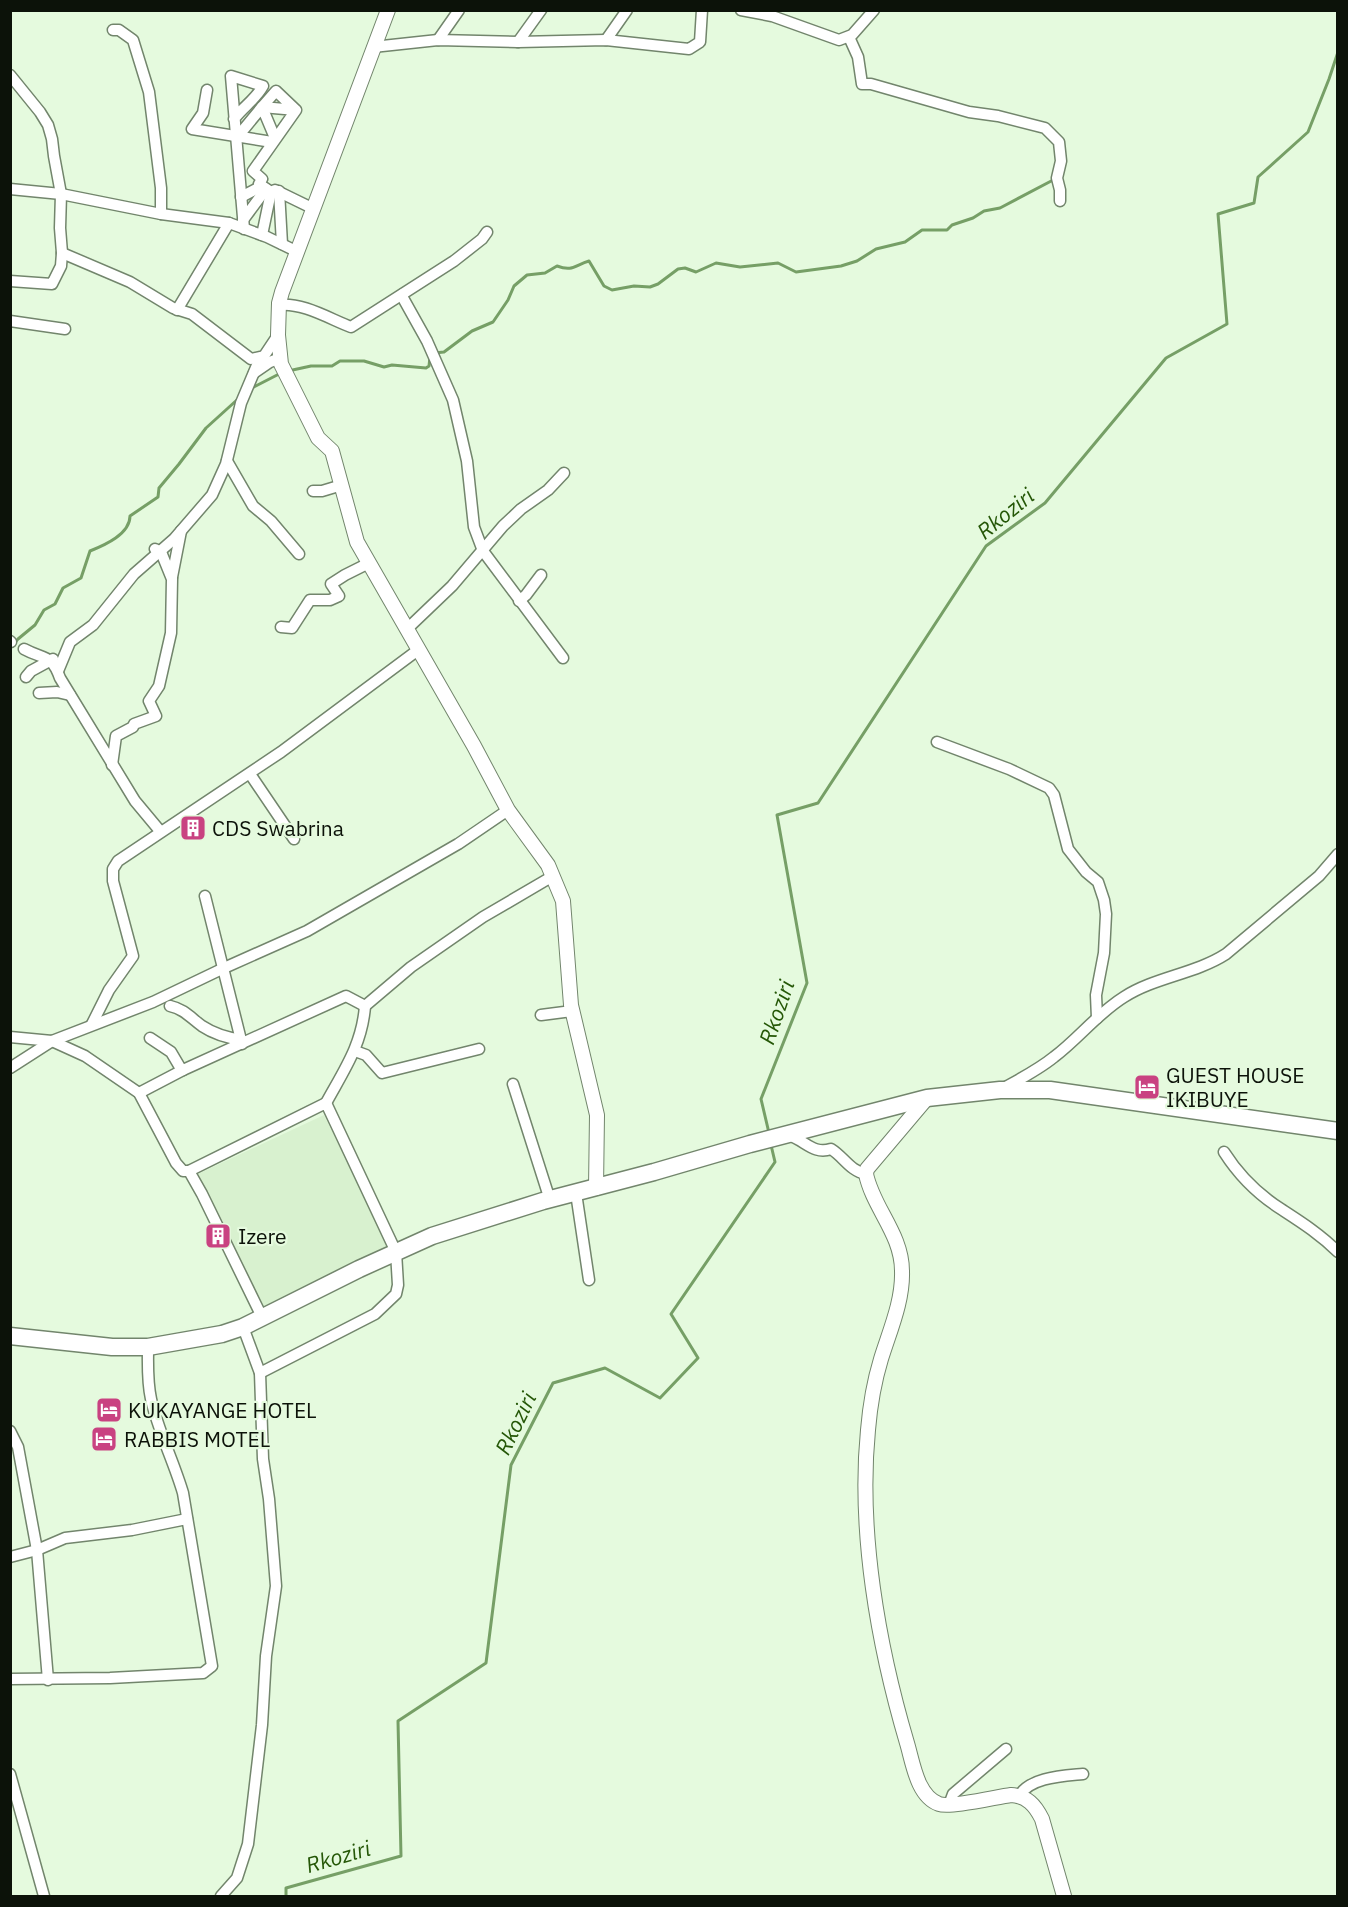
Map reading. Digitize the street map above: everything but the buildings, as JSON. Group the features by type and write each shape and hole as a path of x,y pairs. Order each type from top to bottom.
{"main road":[{"path":"10,1336 112,1347 148,1347 222,1334 243,1327 432,1236 750,1144 927,1098 999,1090 1050,1090 1338,1131"}],"street":[{"path":"388,10 279,305 280,358 286,377 318,438 332,451 357,543 474,746 508,810 548,865 563,901 572,1011 597,1115 596,1188"},
{"path":"438,40 459,10"},
{"path":"518,42 540,10"},
{"path":"606,40 627,10"},
{"path":"373,47 438,40 518,42 606,40 689,49 700,42 702,10"},
{"path":"741,10 772,16 839,39 849,37 859,29 874,10"},
{"path":"113,30 119,30 134,40 149,92 161,188 161,214"},
{"path":"849,37 858,57 862,84 871,84 969,112 1004,117 1046,128 1059,142 1061,161 1057,178 1060,201"},
{"path":"10,75 48,125 61,194 62,253 61,266 52,284 10,281"},
{"path":"207,90 203,113 192,129 221,125 237,135 274,140"},
{"path":"244,224 237,135 276,91 296,110"},
{"path":"262,108 296,110"},
{"path":"262,108 284,126"},
{"path":"262,108 274,140"},
{"path":"282,244 267,186 254,171 296,110"},
{"path":"221,125 237,135"},
{"path":"240,184 267,186 314,209"},
{"path":"241,197 267,186"},
{"path":"244,224 267,186"},
{"path":"262,235 267,186"},
{"path":"10,189 61,194 161,214 244,224 298,252"},
{"path":"177,310 229,223"},
{"path":"279,305 287,304 315,311 351,327 464,254 486,232"},
{"path":"62,253 130,282 177,310 192,314 251,359 264,356 278,335"},
{"path":"403,294 453,400 467,461 474,527 483,551 563,658"},
{"path":"10,321 64,329"},
{"path":"58,672 70,642 93,625 134,574 178,532 212,495 227,461 241,404 260,358"},
{"path":"254,373 280,358"},
{"path":"227,461 253,506 271,521 299,554"},
{"path":"407,629 452,586 521,508 548,490 564,473"},
{"path":"313,491 322,491 342,485"},
{"path":"98,741 116,736 134,727 134,723 156,716 149,701 159,686 171,633 172,579 178,532"},
{"path":"157,550 172,579"},
{"path":"281,627 292,628 310,600 330,600 339,596 331,584 369,563"},
{"path":"519,601 526,596 541,575"},
{"path":"24,649 38,657 51,660 112,765 135,801 160,831"},
{"path":"92,1024 109,990 133,956 113,881 113,869 118,861 160,831 250,774 344,707 418,650"},
{"path":"26,677 31,671 64,656"},
{"path":"39,693 57,692 70,695"},
{"path":"112,765 116,736"},
{"path":"937,742 1009,769 1049,788 1054,795 1068,849 1086,872 1098,882 1104,900 1106,914 1104,953 1096,995 1097,1018"},
{"path":"250,774 294,839"},
{"path":"10,1068 52,1041 153,1002 308,932 458,844 508,810"},
{"path":"999,1090 1055,1057 1097,1018 1128,994 1209,964 1226,954 1319,876 1338,855"},
{"path":"10,1037 52,1041 85,1056 139,1093 176,1163 183,1171 189,1171 326,1103 355,1051 363,1027 365,1006 411,967 483,917 553,876"},
{"path":"205,896 242,1042"},
{"path":"139,1093 242,1042 346,996 365,1006"},
{"path":"170,1006 181,1010 202,1026 242,1042"},
{"path":"541,1015 572,1011"},
{"path":"150,1038 171,1052 183,1070"},
{"path":"355,1051 366,1055 382,1073 479,1049"},
{"path":"513,1084 550,1200"},
{"path":"927,1098 867,1169 866,1174 898,1244 902,1268 902,1287 874,1383 868,1428 865,1482 875,1601 889,1680 919,1781 926,1795 932,1801 949,1805 992,1797 1019,1796 1035,1806 1042,1819 1064,1896"},
{"path":"260,1373 375,1314 396,1294 398,1285 396,1252 326,1103"},
{"path":"780,1136 798,1138 822,1152 831,1149 857,1173 866,1174"},
{"path":"1224,1152 1238,1172 1338,1252"},
{"path":"189,1171 262,1317"},
{"path":"576,1193 589,1280"},
{"path":"220,1896 237,1878 248,1844 262,1725 265,1666 276,1595 269,1499 263,1459 260,1373 243,1327"},
{"path":"10,1679 48,1680 204,1673 210,1669 212,1660 176,1466 151,1400 147,1378 148,1347"},
{"path":"10,1431 18,1448 37,1550 48,1680"},
{"path":"10,1557 37,1550 65,1538 132,1530 187,1519"},
{"path":"949,1805 953,1794 1006,1749"},
{"path":"10,1774 44,1896"},
{"path":"1019,1796 1024,1788 1054,1777 1083,1774"}],"shaded area":[{"path":"324,1115 391,1251 264,1314 198,1174"}],"waterway":[{"name":"Rkoziri","path":"769,1133 761,1099 807,983 777,815 818,803 986,546 1045,503 1166,358 1227,324 1218,214 1254,203 1258,177 1308,132 1338,52"},
{"path":"434,353 444,352 472,331 493,322 508,300 514,286 527,275 545,273 557,266 570,268 589,261 604,286 612,290 634,286 650,287 658,284 678,269 685,268 696,272 716,263 740,267 778,263 796,272 841,266 857,261 876,249 905,242 922,230 947,230 952,225 973,218 984,211 1000,208 1055,179"},
{"path":"288,371 311,366 332,366 340,361 364,361 384,367 392,365 426,368 429,366 430,357"},
{"path":"250,389 281,373"},
{"path":"10,648 35,625 44,610 55,604 63,588 81,578 90,551 116,538 126,528 130,516 158,497 159,488 206,428 238,399"},
{"name":"Rkoziri","path":"286,1896 286,1888 401,1856 398,1721 486,1663 511,1465 553,1383 605,1368 660,1398 698,1358 671,1314 775,1162 771,1145"}],"place":[{"name":"CDS Swabrina","path":"193,828"},
{"name":"GUEST HOUSE IKIBUYE","path":"1147,1087"},
{"name":"Izere","path":"218,1236"},
{"name":"KUKAYANGE HOTEL","path":"109,1410"},
{"name":"RABBIS MOTEL","path":"104,1439"}]}
